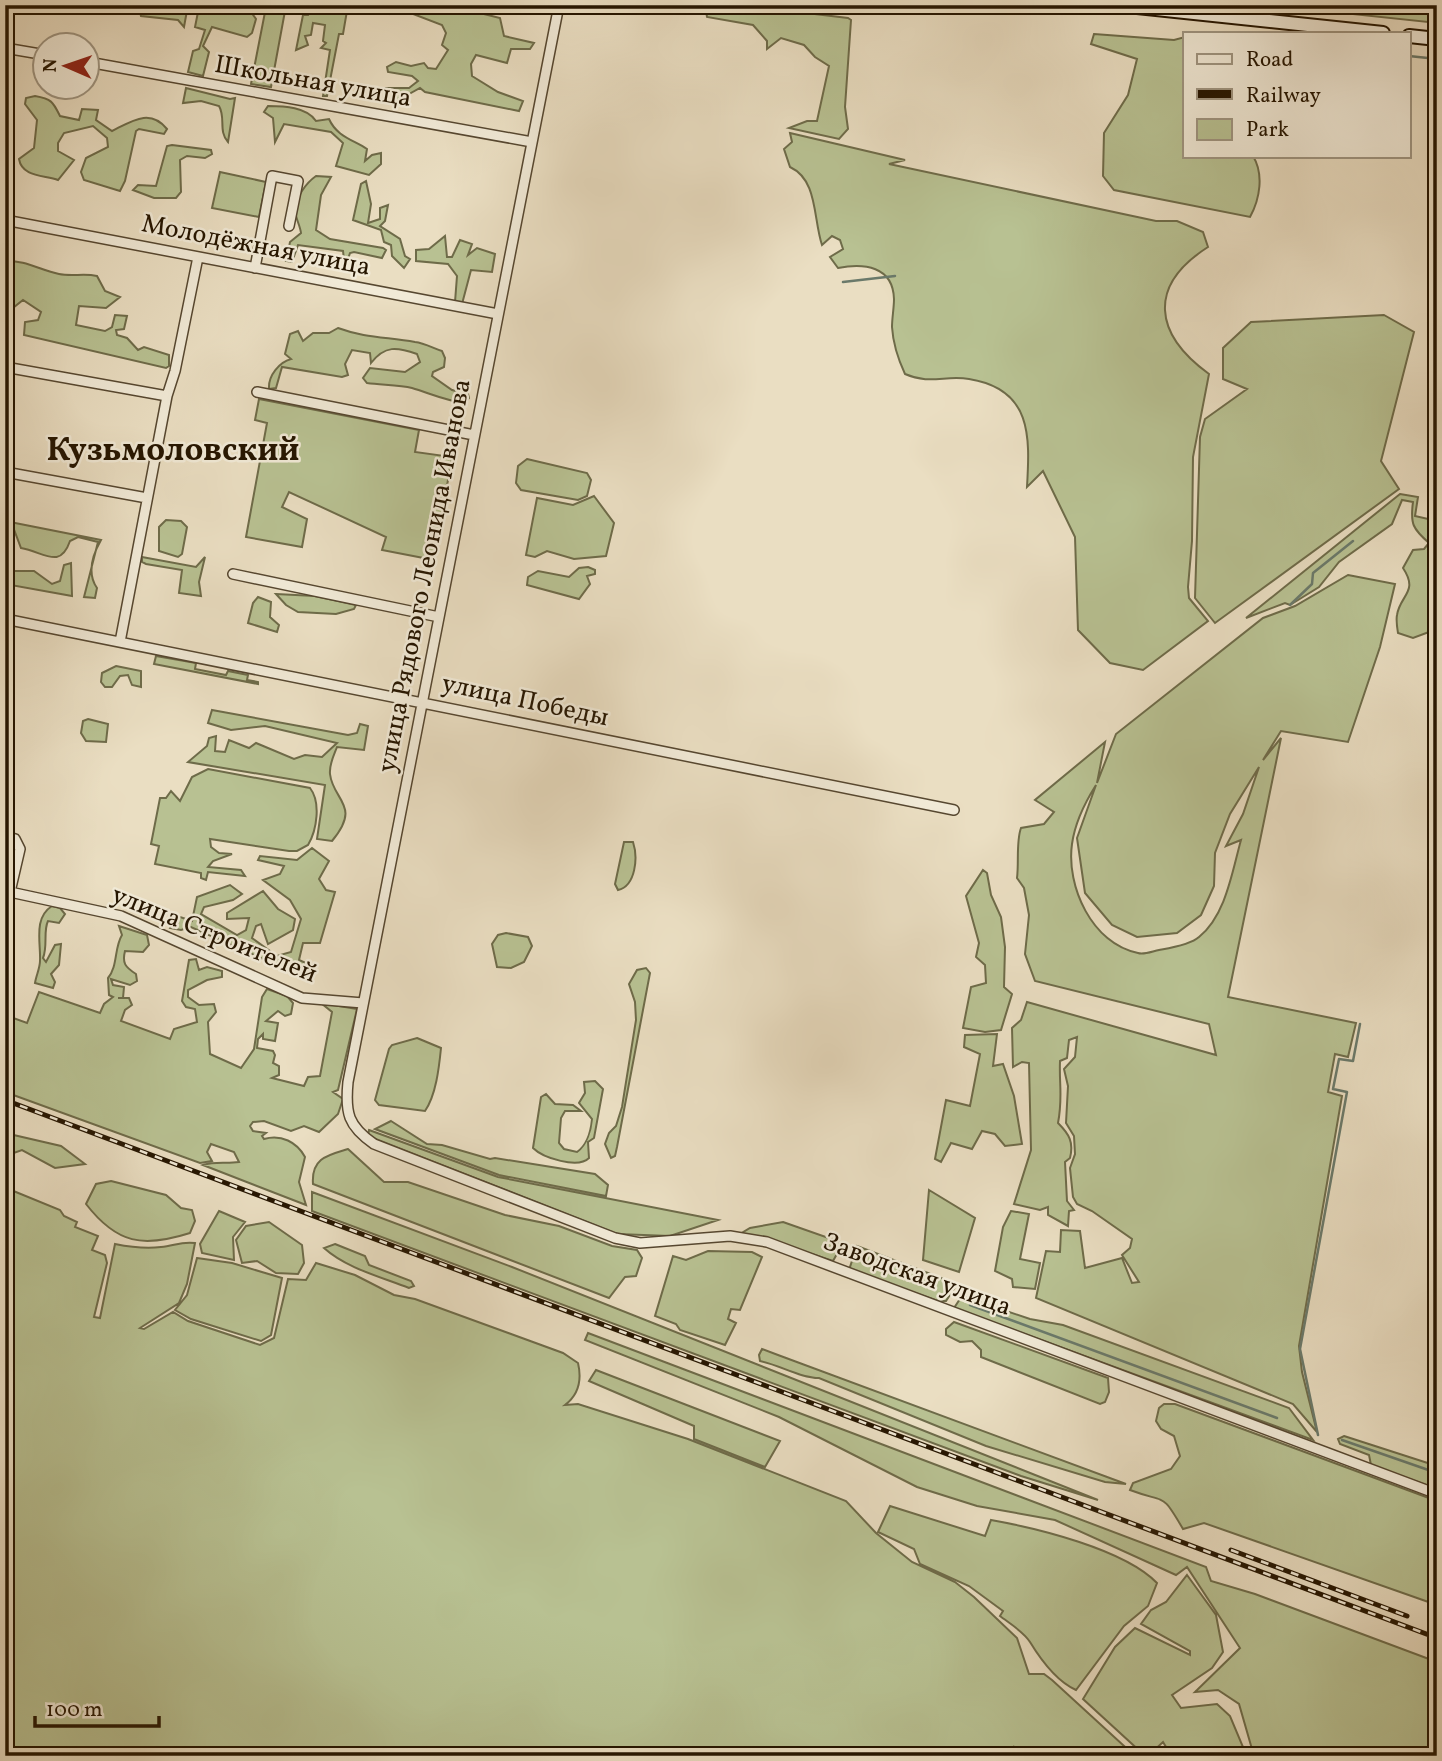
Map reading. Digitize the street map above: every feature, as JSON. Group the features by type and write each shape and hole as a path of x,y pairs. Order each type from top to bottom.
{"main road":[{"path":"1118,5 1374,32"},
{"path":"1410,36 1437,39"}],"street":[{"name":"улица Рядового Леонида Иванова","path":"374,1144 357,1132 346,1109 348,1082 559,5"},
{"path":"5,48 32,53"},
{"name":"Школьная улица","path":"102,65 532,142"},
{"path":"254,268 272,176 298,181 289,226"},
{"name":"Молодёжная улица","path":"5,220 498,314"},
{"path":"120,642 167,396 175,371 198,257"},
{"path":"5,367 167,396"},
{"path":"257,392 474,435"},
{"path":"5,472 147,498"},
{"path":"233,575 439,617"},
{"name":"улица Победы","path":"5,619 954,810"},
{"name":"улица Строителей","path":"5,836 18,842 20,849 10,892 121,916 302,998 363,1003"},
{"name":"Заводская улица","path":"374,1144 615,1238 640,1243 730,1236 768,1242 1437,1494"}],"green space":[{"path":"133,5 188,5 184,27 178,20 141,16 139,7"},
{"path":"217,5 252,5 251,12 256,19 252,33 247,37 212,27 203,46 209,52 203,76 188,72 193,51 199,49 205,30 195,27 199,7 216,10"},
{"path":"310,5 348,5 343,34 339,34 327,96 323,96 330,50 321,48 326,43 323,41 325,25 313,23 311,35 305,36 308,45 296,50 303,15 308,15"},
{"path":"382,5 470,5 480,13 500,18 504,36 534,43 530,49 511,49 507,63 476,55 471,64 472,76 498,92 523,101 519,111 425,92 420,88 393,103 392,93 385,88 409,88 418,81 412,76 388,72 387,67 396,62 411,66 424,63 428,68 436,69 448,50 442,45 446,33 442,25 395,7 390,7 389,13"},
{"path":"705,5 738,5 851,20 845,107 848,129 839,139 789,128 807,121 817,121 829,66 815,57 804,45 781,38 767,49 767,41 753,25 707,17"},
{"path":"1267,5 1437,5 1437,23"},
{"path":"266,7 285,11 271,87 251,84"},
{"path":"1094,34 1174,40 1183,38 1183,158 1254,158 1260,178 1250,217 1114,190 1103,176 1104,133 1128,95 1137,59 1091,44"},
{"path":"186,88 235,98 228,142 223,133 219,106 201,101 183,103"},
{"path":"32,97 32,102 51,102 60,116 79,120 82,109 98,110 96,120 112,131 141,118 154,119 167,129 164,134 139,129 136,131 125,181 120,191 84,180 81,172 86,158 108,147 107,138 93,126 64,133 58,143 58,151 74,160 58,180 29,172 21,165 19,159 34,148 37,120 25,104 26,98"},
{"path":"268,106 301,110 316,121 329,119 341,134 367,149 365,161 372,155 381,153 381,164 369,175 336,166 343,143 331,132 284,124 275,142 273,118 264,112"},
{"path":"790,133 905,160 889,164 1156,221 1177,221 1203,232 1208,247 1188,262 1175,278 1167,294 1165,310 1168,327 1177,343 1209,374 1193,457 1192,541 1188,587 1189,598 1208,621 1143,670 1110,663 1078,630 1075,537 1043,471 1027,487 1027,433 1016,404 990,384 960,378 922,379 905,374 893,339 892,288 883,273 875,269 858,266 838,268 830,257 843,249 840,240 832,236 822,245 810,190 806,181 790,167 784,149 792,142"},
{"path":"167,146 211,150 212,154 205,158 187,156 180,160 181,192 176,198 154,198 133,190 138,185 156,186"},
{"path":"220,172 266,182 259,217 212,208"},
{"path":"316,176 331,177 321,195 316,230 330,239 383,248 386,250 382,258 350,253 345,268 343,251 298,245 292,262 286,261 290,242 301,233 295,213 297,200 305,186"},
{"path":"366,181 371,204 368,223 380,219 380,208 388,205 385,221 380,226 400,239 405,256 410,259 404,268 392,256 391,245 384,242 381,230 353,220 361,184"},
{"path":"445,236 447,257 452,257 460,240 472,244 468,255 477,248 495,254 492,272 471,270 462,304 455,302 457,276 448,264 416,261 416,250 429,249"},
{"path":"5,261 19,262 64,275 97,276 105,291 120,297 106,308 79,306 76,325 105,331 112,327 115,315 127,316 124,329 116,330 117,335 127,338 138,350 144,347 169,355 169,366 166,368 24,335 25,322 38,320 41,312 23,300 9,311 5,306"},
{"path":"1384,315 1414,332 1381,461 1399,489 1215,623 1195,598 1200,437 1205,419 1247,389 1223,379 1223,348 1251,322"},
{"path":"338,328 367,336 418,343 442,351 445,358 444,367 433,372 432,376 452,390 468,394 469,398 465,403 458,402 412,388 367,383 363,378 370,368 405,372 420,362 417,354 397,349 386,350 371,363 370,353 352,350 345,364 348,375 342,377 282,367 276,388 269,389 270,379 276,370 291,359 285,354 290,334 298,331 303,341 313,333 329,333"},
{"path":"259,399 419,430 415,452 452,457 434,560 382,550 386,537 289,492 282,507 307,519 302,547 246,537 267,423 255,420"},
{"path":"527,459 587,473 591,480 587,496 578,500 521,490 516,483 518,466"},
{"path":"1400,494 1418,497 1415,516 1437,521 1437,562 1433,568 1433,585 1437,606 1428,615 1429,632 1413,638 1398,633 1397,615 1409,588 1403,568 1413,550 1424,549 1429,543 1414,526 1413,502 1402,500 1392,524 1339,562 1319,587 1290,605 1285,603 1246,618"},
{"path":"594,496 614,523 606,556 574,559 547,551 535,557 526,555 537,498 573,505"},
{"path":"166,520 181,521 187,527 182,554 178,557 159,551 159,527"},
{"path":"5,521 101,540 96,550 98,542 78,537 70,541 61,555 50,557 21,548 13,527"},
{"path":"5,527 9,528 13,553 7,564 10,571 34,571 52,584 60,581 64,565 71,563 72,596 5,584"},
{"path":"142,557 196,567 205,557 199,582 201,596 179,593 182,570 146,564 142,562"},
{"path":"588,567 595,570 595,574 587,576 590,584 579,599 527,585 528,577 538,571 569,577 579,568"},
{"path":"91,568 97,588 95,598 84,597"},
{"path":"1348,575 1395,584 1380,647 1348,742 1281,731 1263,760 1281,738 1228,997 1356,1023 1348,1057 1335,1054 1328,1092 1342,1096 1299,1346 1302,1372 1317,1432 1293,1404 1036,1298 1046,1251 1060,1252 1061,1230 1080,1231 1085,1268 1122,1258 1132,1283 1139,1282 1122,1255 1130,1248 1132,1239 1092,1211 1077,1204 1073,1197 1070,1168 1075,1154 1074,1136 1066,1123 1068,1086 1064,1069 1075,1057 1077,1037 1069,1040 1067,1058 1060,1061 1061,1098 1058,1123 1071,1143 1070,1158 1065,1162 1067,1201 1074,1210 1069,1211 1068,1226 1048,1215 1048,1207 1040,1210 1014,1204 1031,1150 1029,1063 1022,1062 1013,1067 1012,1028 1021,1020 1027,1002 1216,1055 1209,1024 1035,981 1025,954 1029,915 1024,888 1017,878 1021,828 1044,824 1054,812 1035,800 1105,742 1097,783 1116,734 1263,618 1295,606","holes":["1259,767 1243,814 1226,846 1241,840 1227,892 1216,917 1199,937 1180,946 1140,953 1122,947 1107,938 1095,926 1078,895 1071,860 1073,836 1084,806 1096,785 1077,838 1085,893 1112,925 1137,937 1177,933 1201,915 1214,886 1215,853 1230,814"]},
{"path":"276,594 315,596 356,605 354,609 336,614 298,612 286,605"},
{"path":"258,597 271,602 270,617 279,625 277,632 248,623 253,603"},
{"path":"156,656 196,663 195,669 226,675 228,671 248,675 247,680 258,684 154,664"},
{"path":"116,666 141,671 141,687 132,685 128,675 120,676 112,687 105,687 101,682 102,673"},
{"path":"212,710 348,735 357,733 360,724 368,726 364,750 337,747 332,760 330,774 343,804 345,819 332,841 317,839 325,785 188,762 207,746 209,738 216,736 215,751 225,752 229,740 249,748 256,743 294,759 305,755 322,757 337,743 265,726 231,730 208,723"},
{"path":"88,719 108,724 106,742 86,741 81,733 83,721"},
{"path":"208,769 310,788 317,808 314,832 308,845 297,851 289,851 210,839 211,847 219,853 232,854 213,861 208,867 241,870 245,876 208,872 206,880 201,878 201,873 155,864 159,846 151,844 160,798 166,798 171,791 180,801 192,777"},
{"path":"624,842 633,842 635,863 629,883 618,890 615,884"},
{"path":"312,848 329,861 319,879 326,890 335,892 320,943 303,943 299,960 308,964 303,973 292,972 191,927 181,930 170,928 174,915 192,921 197,897 230,885 242,894 233,900 204,907 201,914 237,935 246,930 249,918 227,919 227,913 263,891 278,909 295,919 293,930 268,944 261,924 256,926 252,938 277,956 291,952 301,919 290,900 263,880 280,874 284,866 258,860 260,856 297,860"},
{"path":"983,870 987,873 991,895 1001,917 1005,947 1004,987 1012,994 1001,1030 985,1032 963,1028 971,987 986,983 985,965 976,957 979,943 966,896"},
{"path":"52,906 60,908 65,914 59,923 48,921 46,929 43,958 46,962 55,945 61,944 59,965 51,974 55,982 53,988 35,983 40,964 40,924 46,911"},
{"path":"119,926 147,935 149,945 143,952 125,951 125,964 136,974 137,981 130,985 111,979 113,985 124,987 123,998 129,998 132,1005 125,1010 121,1021 170,1039 174,1029 197,1022 195,1009 186,1007 182,1001 189,960 196,959 199,970 207,967 222,971 222,977 207,980 188,990 188,997 199,1005 214,1004 216,1012 208,1022 210,1054 241,1068 254,1049 262,997 267,989 287,996 293,1003 291,1014 285,1016 278,1011 266,1021 278,1023 275,1041 263,1039 263,1034 258,1039 257,1048 273,1051 275,1055 273,1063 279,1066 279,1075 272,1078 304,1086 308,1077 320,1076 332,1012 321,1003 357,1009 338,1090 333,1092 343,1099 338,1114 319,1132 304,1126 291,1131 264,1121 253,1122 250,1126 253,1131 266,1133 262,1136 264,1139 282,1139 293,1143 302,1152 305,1157 299,1182 306,1205 203,1165 239,1162 234,1152 211,1144 207,1152 212,1161 200,1163 5,1092 5,1015 27,1023 39,992 100,1013 104,1004 113,997 109,995 108,978 122,935"},
{"path":"506,933 528,937 532,946 524,962 511,968 497,967 492,944 498,935"},
{"path":"646,968 650,973 617,1147 615,1156 611,1158 605,1144 609,1133 616,1126 622,1107 636,1020 635,1002 629,984 637,970"},
{"path":"997,1034 993,1066 1003,1064 1014,1096 1022,1144 1005,1146 995,1134 982,1131 972,1149 951,1143 941,1162 935,1159 946,1100 970,1106 980,1054 964,1047 965,1035"},
{"path":"417,1038 441,1048 429,1105 425,1111 379,1105 375,1100 389,1049 392,1045"},
{"path":"595,1081 603,1089 594,1138 588,1142 589,1158 577,1162 561,1161 533,1148 541,1097 546,1094 555,1104 573,1105 581,1111 565,1111 561,1118 559,1143 564,1149 577,1152 580,1149 588,1137 592,1119 579,1103 585,1093 584,1082"},
{"path":"391,1121 427,1144 442,1145 490,1159 595,1174 608,1185 606,1196 499,1175 375,1129"},
{"path":"369,1130 498,1177 718,1220 670,1236 617,1234 368,1136"},
{"path":"5,1133 61,1146 85,1164 55,1168 22,1150 5,1156"},
{"path":"348,1149 384,1182 408,1182 505,1215 559,1226 612,1246 637,1250 642,1258 636,1276 625,1277 609,1298 313,1184 315,1168 322,1159"},
{"path":"111,1181 166,1195 181,1208 192,1210 195,1221 190,1233 145,1241 120,1235 109,1228 86,1204 96,1184"},
{"path":"11,1190 60,1210 64,1216 77,1222 75,1227 98,1236 92,1250 105,1255 107,1263 94,1317 100,1318 115,1244 149,1248 195,1243 187,1284 179,1303 140,1328 144,1329 173,1312 188,1321 260,1345 274,1338 288,1279 306,1280 316,1263 355,1275 394,1295 415,1299 563,1353 578,1363 579,1375 576,1392 565,1405 578,1404 688,1439 846,1501 876,1533 912,1562 955,1582 974,1597 1017,1638 1029,1674 1044,1674 1052,1680 1135,1756 1013,1756 1014,1746 1009,1756 5,1756 5,1194"},
{"path":"929,1190 975,1218 959,1272 923,1260"},
{"path":"312,1192 512,1267 1098,1500 1021,1476 312,1211"},
{"path":"219,1211 245,1222 233,1237 234,1260 202,1253 200,1244"},
{"path":"1011,1211 1029,1214 1020,1259 1040,1263 1035,1289 1013,1287 1012,1279 995,1271 1003,1227"},
{"path":"269,1222 302,1245 304,1263 298,1274 276,1273 257,1261 242,1263 236,1240 246,1226"},
{"path":"783,1222 843,1243 833,1261 766,1239 740,1234 750,1228"},
{"path":"335,1244 365,1256 369,1265 411,1281 414,1286 409,1288 364,1271 324,1248"},
{"path":"857,1246 957,1284 946,1301 938,1301 849,1270"},
{"path":"708,1251 752,1252 762,1257 740,1310 731,1309 728,1319 736,1323 725,1345 680,1330 676,1324 655,1316 673,1256 686,1260"},
{"path":"197,1258 232,1263 282,1278 271,1335 261,1341 191,1319 175,1310 187,1295"},
{"path":"962,1296 1030,1319 1063,1325 1289,1408 1313,1440 954,1308"},
{"path":"954,1322 1108,1378 1109,1392 1105,1402 1100,1404 981,1357 981,1350 972,1341 960,1342 946,1335 946,1329"},
{"path":"588,1333 1206,1567 1211,1581 1255,1594 1437,1662 1437,1756 1254,1756 1239,1704 1218,1690 1195,1692 1240,1648 1187,1567 1176,1575 1055,1520 977,1506 917,1487 779,1417 585,1340"},
{"path":"762,1349 1126,1484 1105,1482 986,1446 819,1378 760,1361"},
{"path":"596,1370 780,1441 765,1467 694,1439 694,1426 589,1381"},
{"path":"1164,1404 1175,1404 1437,1501 1437,1605 1204,1523 1183,1529 1162,1500 1130,1490 1133,1483 1171,1469 1180,1456 1174,1436 1161,1429 1156,1421 1159,1408"},
{"path":"1344,1436 1437,1466 1437,1489 1371,1465 1369,1455 1340,1444 1338,1439"},
{"path":"890,1506 985,1536 991,1520 1055,1534 1123,1560 1157,1583 1148,1606 1124,1626 1076,1690 1056,1676 1027,1638 1000,1616 1003,1611 969,1586 920,1564 914,1549 878,1532"},
{"path":"1187,1575 1216,1615 1223,1652 1212,1668 1172,1695 1181,1708 1217,1704 1230,1716 1243,1747 1229,1756 1158,1756 1166,1747 1163,1742 1149,1755 1143,1754 1083,1699 1115,1647 1135,1628 1190,1655 1190,1651 1141,1624 1151,1610 1166,1602"}],"waterway":[{"path":"1410,56 1437,59"},
{"path":"843,282 895,276"},
{"path":"1290,605 1312,584 1313,573 1353,541"},
{"path":"1318,1435 1300,1349 1347,1092 1333,1089 1339,1059 1353,1061 1360,1024"},
{"path":"970,1305 1277,1418"},
{"path":"1342,1440 1437,1473"}],"railway":[{"path":"5,1100 1437,1638"},
{"path":"1231,1550 1407,1616"}],"district":[{"name":"Кузьмоловский","path":"173,452"}]}
